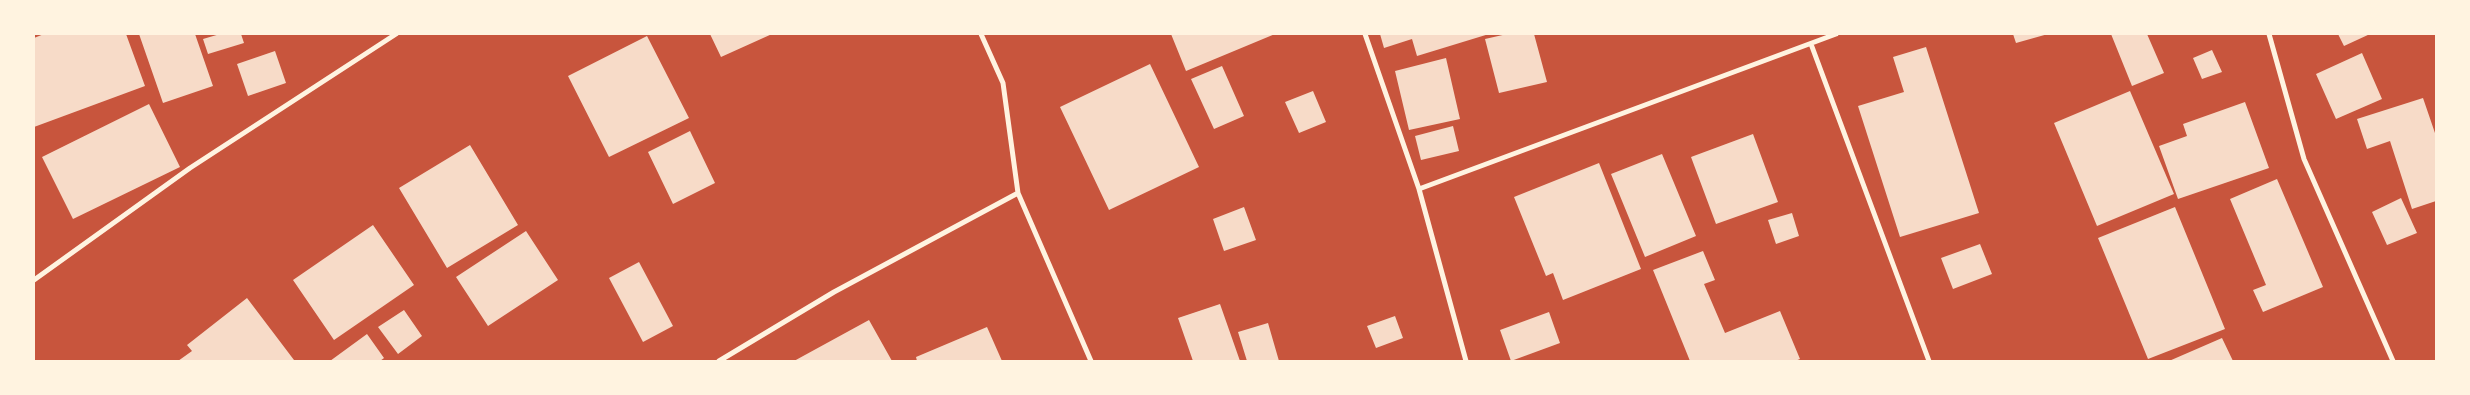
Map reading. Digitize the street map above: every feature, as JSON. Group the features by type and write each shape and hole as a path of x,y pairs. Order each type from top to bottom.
{"street":[{"path":"34,280 190,168 396,34"},
{"path":"981,34 1003,82 1018,193 1091,361"},
{"path":"1365,34 1419,189 1466,361"},
{"path":"1419,189 1836,34"},
{"path":"2270,34 2304,159 2394,361"},
{"path":"1811,44 1929,361"},
{"path":"719,361 834,292 1018,193"}],"building":[{"path":"44,34 126,34 145,86 34,127 34,38"},
{"path":"139,34 195,34 213,86 163,103"},
{"path":"220,34 241,34 244,43 208,54 203,39"},
{"path":"710,34 772,34 721,57"},
{"path":"1171,34 1275,34 1186,71"},
{"path":"1380,34 1489,34 1417,56 1412,39 1384,48"},
{"path":"1507,34 1534,34 1547,82 1499,93 1485,39"},
{"path":"2013,34 2048,34 2016,43"},
{"path":"2111,34 2147,34 2164,73 2132,86"},
{"path":"2338,34 2370,34 2344,46"},
{"path":"647,36 689,118 609,157 568,76"},
{"path":"1926,47 1979,213 1900,237 1858,106 1904,92 1893,57"},
{"path":"2212,50 2222,72 2202,79 2193,58"},
{"path":"275,51 286,83 248,96 237,64"},
{"path":"2362,53 2382,99 2336,119 2316,74"},
{"path":"1446,58 1460,119 1409,130 1395,71"},
{"path":"1150,64 1199,167 1109,210 1060,107"},
{"path":"1222,66 1244,116 1214,129 1191,79"},
{"path":"1313,91 1326,122 1299,133 1285,102"},
{"path":"2130,91 2174,194 2097,226 2054,123"},
{"path":"2423,98 2436,136 2436,201 2412,209 2390,141 2367,149 2357,119"},
{"path":"2245,102 2269,168 2178,199 2159,146 2187,136 2183,124"},
{"path":"149,104 180,167 73,219 42,157"},
{"path":"1453,126 1459,151 1421,160 1415,136"},
{"path":"690,131 715,183 673,204 648,152"},
{"path":"1753,134 1778,202 1716,224 1691,157"},
{"path":"470,145 518,225 447,268 399,188"},
{"path":"1662,154 1696,236 1645,257 1611,174"},
{"path":"1599,163 1641,269 1563,300 1553,273 1546,276 1514,197"},
{"path":"2277,179 2323,287 2263,312 2253,290 2266,285 2230,199"},
{"path":"2401,198 2417,233 2387,245 2372,212"},
{"path":"1244,207 1256,240 1224,251 1213,219"},
{"path":"2175,207 2225,329 2148,359 2098,238"},
{"path":"1792,213 1799,236 1776,244 1768,220"},
{"path":"373,225 414,285 334,340 293,280"},
{"path":"526,231 558,280 488,326 456,277"},
{"path":"1980,244 1992,274 1953,289 1941,258"},
{"path":"1703,251 1715,280 1704,284 1725,333 1780,311 1800,359 1795,361 1690,361 1653,270"},
{"path":"639,262 673,326 643,342 609,278"},
{"path":"247,298 294,360 178,361 192,351 187,345"},
{"path":"1220,304 1240,361 1193,361 1178,318"},
{"path":"404,310 422,336 398,354 378,327"},
{"path":"1549,312 1560,343 1511,361 1500,330"},
{"path":"1395,316 1403,338 1376,348 1367,326"},
{"path":"869,320 892,361 794,361"},
{"path":"1268,323 1279,361 1247,361 1238,332"},
{"path":"987,327 1002,361 917,361 916,357"},
{"path":"367,334 384,358 380,361 330,361"},
{"path":"2222,338 2233,361 2169,361"}]}
